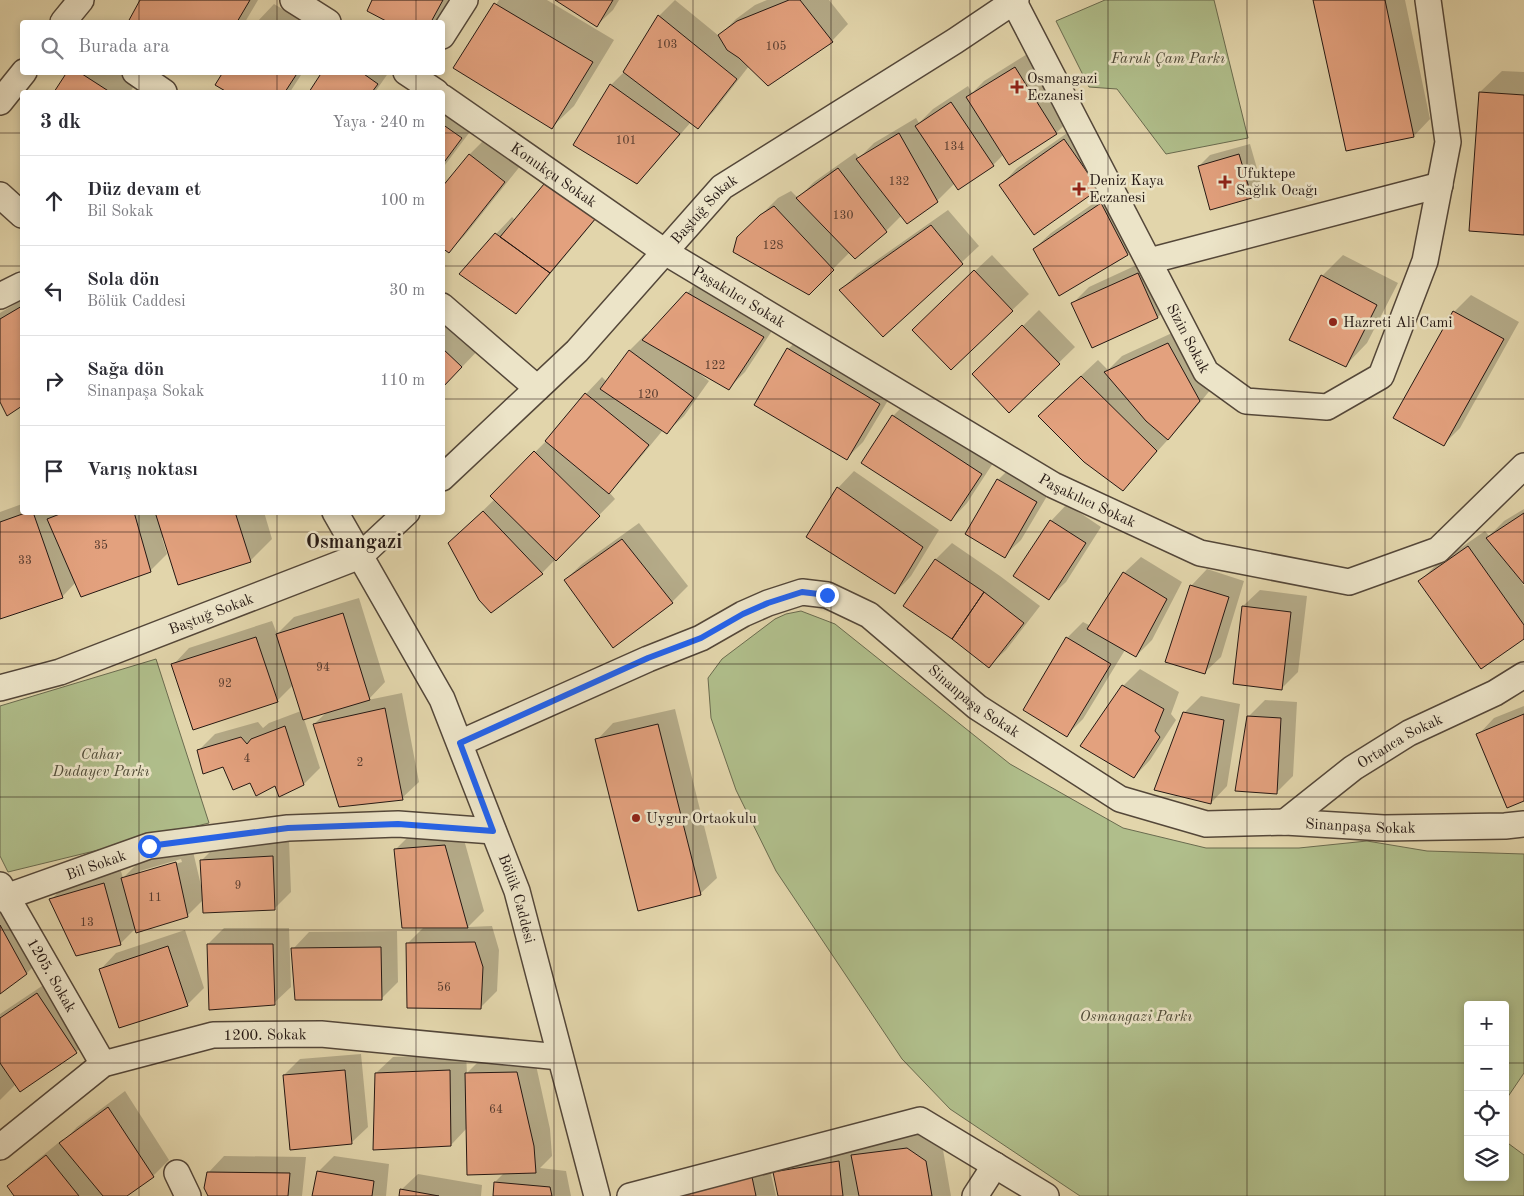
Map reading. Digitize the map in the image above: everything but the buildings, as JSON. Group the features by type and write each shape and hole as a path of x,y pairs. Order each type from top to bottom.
{"street":[{"path":"65,20 81,0"},
{"path":"293,0 325,20"},
{"path":"445,31 465,0"},
{"name":"Sizin Sokak","path":"1015,1 1206,372 1246,401 1327,406 1381,376 1425,261 1448,142 1428,0"},
{"name":"Baştuğ Sokak","path":"445,475 577,351 722,187 955,41 1015,1"},
{"path":"0,102 22,75"},
{"path":"139,75 161,90"},
{"name":"Konukçu Sokak","path":"445,99 665,252"},
{"path":"1148,261 1440,184"},
{"path":"0,195 20,213"},
{"name":"Paşakılıcı Sokak","path":"665,252 1053,485 1200,553 1349,582 1438,550 1524,466"},
{"path":"0,296 20,286"},
{"path":"445,309 538,388"},
{"name":"Bölük Caddesi","path":"337,515 442,699 517,891 597,1196"},
{"name":"Baştuğ Sokak","path":"0,688 60,672 360,556 404,515"},
{"name":"Sinanpaşa Sokak","path":"460,743 648,658 701,638 743,614 768,603 802,592 827,595 869,615 977,707 1120,799 1206,824 1285,822 1384,828 1524,824"},
{"name":"Ortanca Sokak","path":"1285,822 1353,768 1408,733 1495,693 1524,675"},
{"name":"Bil Sokak","path":"2,894 149,846 288,828 398,824 493,831"},
{"name":"1205. Sokak","path":"2,894 103,1064"},
{"name":"1200. Sokak","path":"0,1147 103,1064 213,1035 322,1034 560,1057"},
{"path":"630,1196 920,1120 1046,1196"},
{"path":"975,1196 995,1164"},
{"path":"176,1173 188,1196"}],"green space":[{"name":"Faruk Çam Parkı","path":"1105,0 1214,0 1248,138 1166,154 1117,89 1089,87 1056,21"},
{"name":"Osmangazi Parkı","path":"801,611 835,624 1010,764 1123,828 1206,848 1299,848 1367,841 1427,851 1524,854 1524,1073 1509,1095 1509,1001 1464,1001 1464,1181 1509,1181 1509,1144 1524,1155 1524,1196 1080,1196 950,1109 902,1059 776,871 736,790 711,718 708,678 722,659 775,619 786,614"},
{"name":"Cahar Dudayev Parkı","path":"156,659 209,823 8,872 0,856 0,706"}],"place":[{"name":"Osmangazi Eczanesi","path":"1017,87"},
{"name":"Ufuktepe Sağlık Ocağı","path":"1225,182"},
{"name":"Deniz Kaya Eczanesi","path":"1079,189"},
{"name":"Hazreti Ali Cami","path":"1333,322"},
{"name":"Uygur Ortaokulu","path":"636,818"}],"district":[{"name":"Osmangazi","path":"354,541"}],"route":[{"path":"149,846 288,828 398,824 493,831 460,743 648,658 701,638 743,614 768,603 802,592 827,595"}]}
